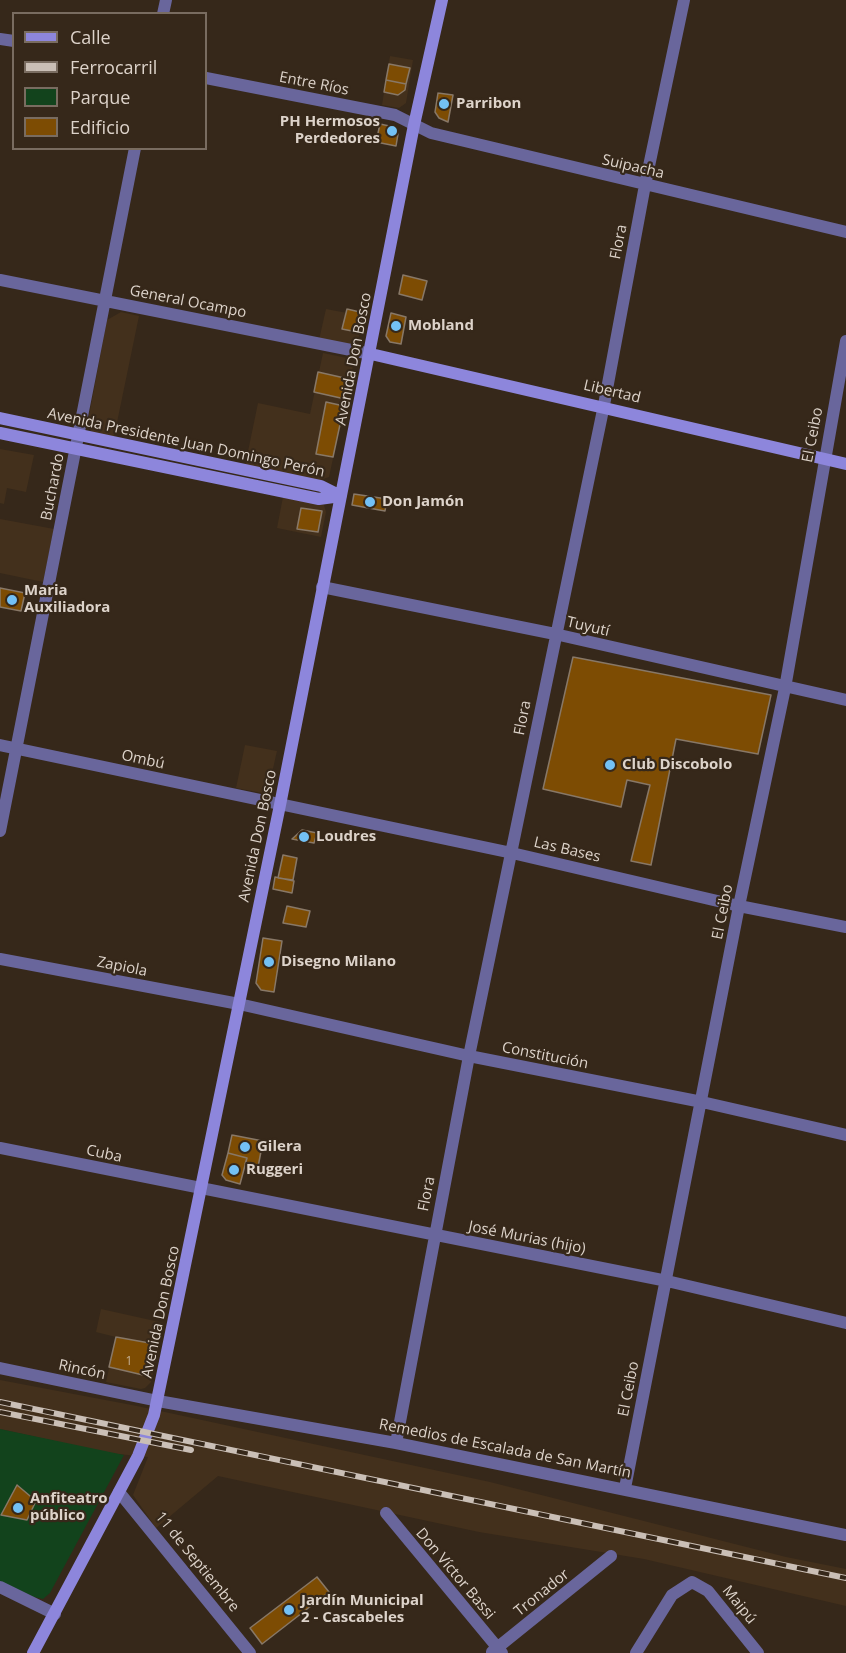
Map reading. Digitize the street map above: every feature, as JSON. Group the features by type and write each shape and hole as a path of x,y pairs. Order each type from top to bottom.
{"main road":[{"name":"Avenida Don Bosco","path":"33,1653 145,1441 158,1401 371,354 414,124 442,0"},
{"name":"Libertad","path":"371,354 604,405 846,464"},
{"name":"Avenida Presidente Juan Domingo Perón","path":"0,418 321,486 341,496"},
{"name":"Avenida Presidente Juan Domingo Perón","path":"0,433 319,499 341,496"}],"street":[{"name":"Flora","path":"396,1443 469,1056 604,405 645,185 684,0"},
{"name":"Entre Ríos","path":"207,78 395,115 414,124"},
{"name":"Suipacha","path":"414,124 431,133 846,232"},
{"name":"Buchardo","path":"0,831 135,150"},
{"name":"General Ocampo","path":"0,280 371,354"},
{"name":"El Ceibo","path":"625,1488 739,906 785,688 846,342"},
{"name":"Tuyutí","path":"322,587 555,634 846,700"},
{"name":"Ombú","path":"0,745 280,805"},
{"name":"Las Bases","path":"280,805 512,853 739,906 846,927"},
{"name":"Zapiola","path":"0,959 239,1004"},
{"name":"Constitución","path":"239,1004 469,1056 702,1102 846,1135"},
{"name":"Cuba","path":"0,1148 201,1189"},
{"name":"José Murias (hijo)","path":"201,1189 667,1281 846,1323"},
{"name":"Rincón","path":"0,1368 158,1401"},
{"name":"Remedios de Escalada de San Martín","path":"158,1401 396,1443 846,1535"},
{"name":"11 de Septiembre","path":"119,1492 250,1653"},
{"name":"Don Víctor Bassi","path":"386,1513 497,1651"},
{"name":"Tronador","path":"497,1651 611,1556"},
{"name":"Maipú","path":"636,1653 672,1595 692,1582 708,1591 758,1653"},
{"path":"0,1587 55,1614"}],"shaded area":[{"path":"390,56 413,60 406,103 399,108 382,105"},
{"path":"326,309 363,316 358,340 353,346 319,340"},
{"path":"121,312 139,316 114,437 95,434 91,431 88,421 107,320"},
{"path":"323,353 347,358 353,366 329,477 317,481 245,466 258,403 310,414"},
{"path":"0,449 34,455 26,492 7,488 4,504 0,503"},
{"path":"283,497 324,505 326,512 321,537 277,528"},
{"path":"0,519 54,529 43,582 0,573"},
{"path":"245,745 277,751 269,786 263,793 236,788"},
{"path":"101,1309 164,1323 151,1382 145,1388 106,1382 116,1337 96,1332"},
{"path":"0,1380 137,1406 490,1482 786,1557 846,1569 846,1606 644,1559 479,1532 218,1476 156,1528 133,1495 148,1457 108,1453 0,1429"}],"green space":[{"path":"0,1429 124,1455 50,1593 43,1599 0,1581"}],"building":[{"path":"389,64 410,68 406,84 386,80"},
{"path":"386,80 406,84 405,90 398,95 384,92"},
{"name":"Parribon","path":"438,93 453,95 448,122 439,118 435,112"},
{"path":"380,124 394,127 398,134 396,146 376,142"},
{"path":"403,275 427,281 422,300 399,294"},
{"path":"347,309 364,313 361,324 352,331 342,329"},
{"name":"Mobland","path":"391,313 406,317 401,344 390,342 386,336"},
{"path":"318,372 349,379 345,399 314,392"},
{"path":"326,402 344,406 333,457 316,454"},
{"name":"Don Jamón","path":"354,494 387,499 385,511 352,505"},
{"path":"301,508 322,511 318,532 297,529"},
{"name":"Maria Auxiliadora","path":"0,588 25,593 21,611 0,607"},
{"name":"Club Discobolo","path":"573,657 771,695 758,754 676,739 651,865 631,861 650,785 627,780 621,807 543,789"},
{"name":"Loudres","path":"302,830 317,833 314,843 292,839"},
{"path":"283,855 297,858 293,880 278,878"},
{"path":"275,877 294,881 292,893 273,889"},
{"path":"287,906 310,911 306,927 283,923"},
{"name":"Disegno Milano","path":"263,938 282,941 274,992 261,990 256,983"},
{"name":"Gilera","path":"232,1135 263,1141 258,1167 245,1164 247,1158 228,1153"},
{"name":"Ruggeri","path":"228,1153 247,1158 240,1184 226,1180 222,1175"},
{"path":"116,1337 155,1344 149,1371 143,1375 109,1367"},
{"name":"Anfiteatro público","path":"17,1485 36,1501 27,1520 1,1515"},
{"name":"Jardín Municipal 2 - Cascabeles","path":"317,1577 329,1592 262,1644 250,1628"}],"railway":[{"path":"0,1402 846,1578"},
{"path":"0,1412 191,1450"}],"place":[{"name":"Parribon","path":"444,104"},
{"name":"PH Hermosos Perdedores","path":"392,131"},
{"name":"Mobland","path":"396,326"},
{"name":"Don Jamón","path":"370,502"},
{"name":"Maria Auxiliadora","path":"12,600"},
{"name":"Club Discobolo","path":"610,765"},
{"name":"Loudres","path":"304,837"},
{"name":"Disegno Milano","path":"269,962"},
{"name":"Gilera","path":"245,1147"},
{"name":"Ruggeri","path":"234,1170"},
{"name":"Anfiteatro público","path":"18,1508"},
{"name":"Jardín Municipal 2 - Cascabeles","path":"289,1610"}]}
